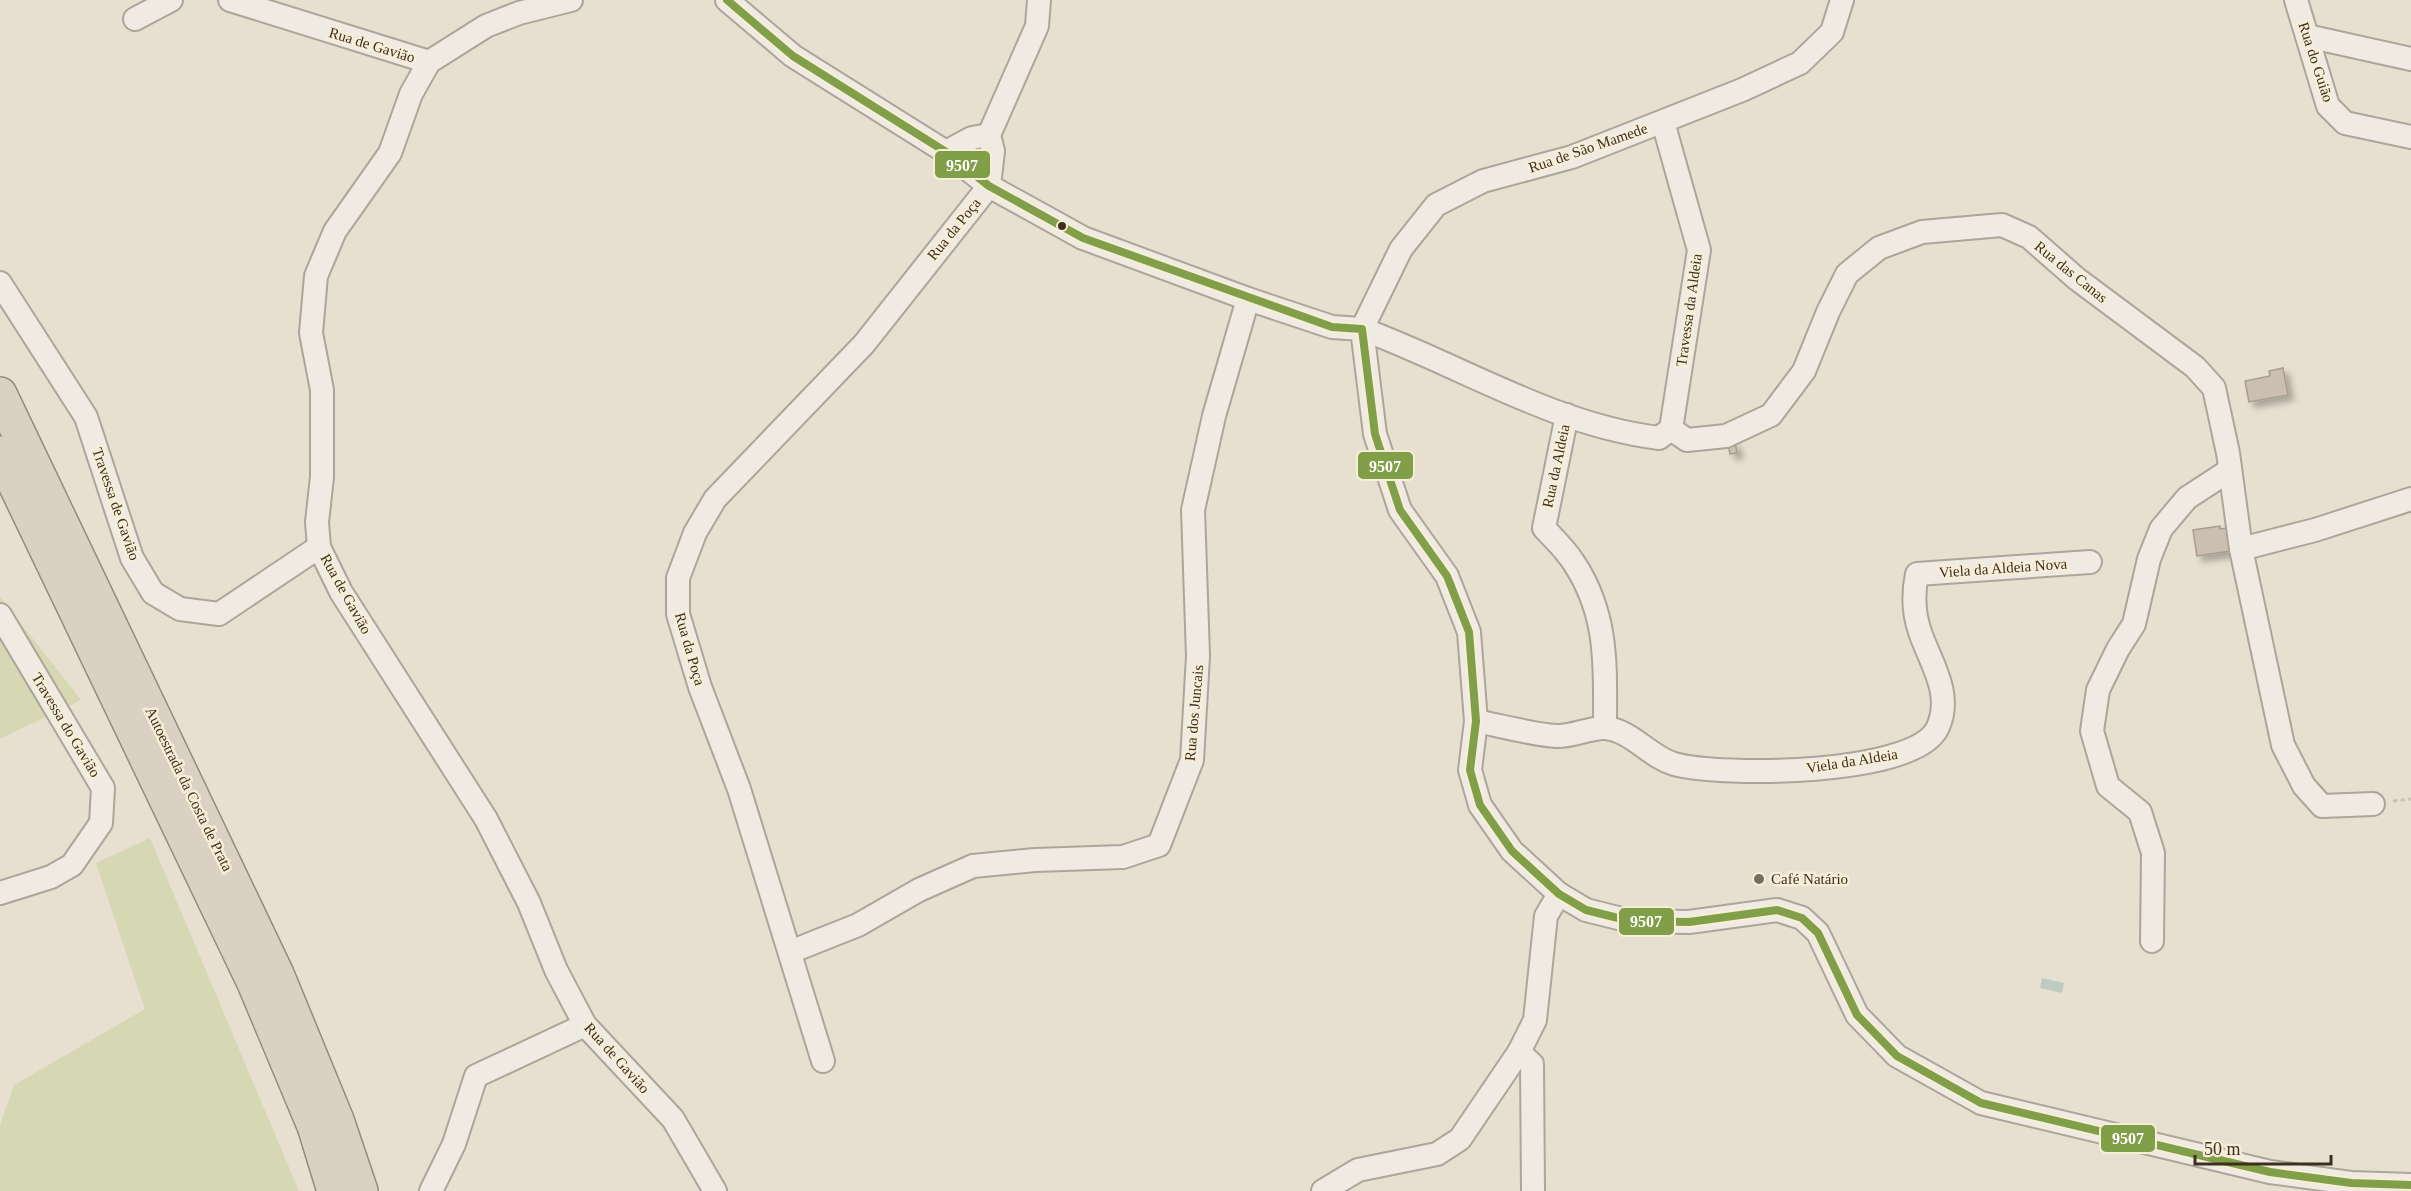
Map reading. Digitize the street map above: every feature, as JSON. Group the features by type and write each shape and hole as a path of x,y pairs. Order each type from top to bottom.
{"highway":[{"name":"Autoestrada da Costa de Prata","path":"0,394 277,974 337,1120 361,1191"},
{"name":"Autoestrada da Costa de Prata","path":"0,453 254,983 314,1126 334,1191"}],"street":[{"path":"135,19 171,0"},
{"name":"Rua de Gavião","path":"230,0 429,62 411,94 390,153 335,231 316,276 311,333 322,390 322,477 317,522 319,547 341,592 486,819 529,903 556,970 585,1025 673,1119 715,1191"},
{"path":"429,62 486,26 519,13 571,0"},
{"name":"Rua da Aldeia","path":"727,0 794,56 946,152 989,186 1083,238 1248,299 1332,327 1362,329 1567,415 1638,435 1659,438 1671,429"},
{"path":"989,186 993,151 990,135 1037,26 1039,0"},
{"name":"Rua de São Mamede","path":"1362,329 1401,249 1436,205 1483,181 1572,156 1662,122 1800,63 1832,32 1842,0"},
{"name":"Rua do Guião","path":"2296,0 2328,106 2345,123 2411,137"},
{"path":"2307,36 2411,59"},
{"name":"Travessa da Aldeia","path":"1662,122 1699,250 1671,429"},
{"path":"946,152 972,138 990,135"},
{"name":"Rua da Poça","path":"823,1061 739,789 700,687 678,614 678,578 695,534 715,499 864,344 989,186"},
{"name":"Rua das Canas","path":"1671,429 1688,440 1726,436 1771,415 1804,371 1828,312 1847,274 1879,248 1922,232 2002,225 2029,237 2077,279 2195,367 2214,388 2230,470 2241,549 2283,745 2304,786 2322,806 2373,804"},
{"name":"Travessa de Gavião","path":"0,283 86,417 132,558 153,593 180,609 219,614 319,547"},
{"name":"Rua dos Juncais","path":"790,952 858,925 919,890 973,866 1035,860 1123,857 1159,845 1192,760 1198,656 1193,510 1214,416 1248,299"},
{"path":"1362,329 1375,434 1400,510 1447,576 1469,632 1476,722 1470,770 1480,805 1512,851 1559,894 1586,909 1630,921 1689,922 1778,909 1802,918 1818,933 1857,1015 1881,1040 1897,1056 1981,1103 2268,1181 2411,1185"},
{"name":"Rua da Aldeia","path":"1567,415 1544,528 1574,562 1594,602 1605,646 1605,728"},
{"path":"2152,941 2153,854 2140,812 2108,786 2091,731 2098,690 2118,649 2134,624 2149,559 2161,529 2187,498 2230,470"},
{"path":"2241,549 2315,530 2411,499"},
{"name":"Viela da Aldeia Nova","path":"1917,574 2090,562"},
{"name":"Viela da Aldeia","path":"1605,728 1626,735 1673,764 1749,772 1824,769 1899,754 1923,746 1938,728 1944,707 1939,678 1919,630 1912,594 1917,574"},
{"name":"Travessa do Gavião","path":"0,615 103,788 101,823 72,865 51,877 0,893"},
{"path":"1476,722 1558,736 1605,728"},
{"path":"1323,1191 1358,1170 1437,1154 1460,1139 1519,1052 1535,1020 1546,916 1559,894"},
{"path":"431,1191 454,1144 476,1076 585,1025"},
{"path":"1519,1052 1532,1064 1533,1191"}],"green space":[{"path":"0,597 81,700 0,739"},
{"path":"150,838 299,1191 0,1191 0,1125 14,1085 145,1009 96,863"}],"shaded area":[{"path":"2042,978 2064,983 2062,993 2040,988"}],"building":[{"path":"2283,368 2288,395 2249,402 2245,381 2270,376 2269,371"},
{"path":"1735,442 1737,453 1730,454 1728,444"},
{"path":"2220,526 2220,529 2227,528 2231,551 2197,556 2193,530"}],"transit line":[{"name":"9507","path":"727,0 793,56 946,152 989,186 1083,238 1332,327 1362,329 1375,434 1400,510 1447,576 1469,632 1476,721 1470,770 1480,805 1512,851 1559,894 1586,910 1630,921 1689,922 1777,910 1802,918 1818,933 1857,1015 1897,1056 1981,1103 2270,1172 2351,1183 2411,1185"}],"place":[{"name":"Café Natário","path":"1759,879"}]}
